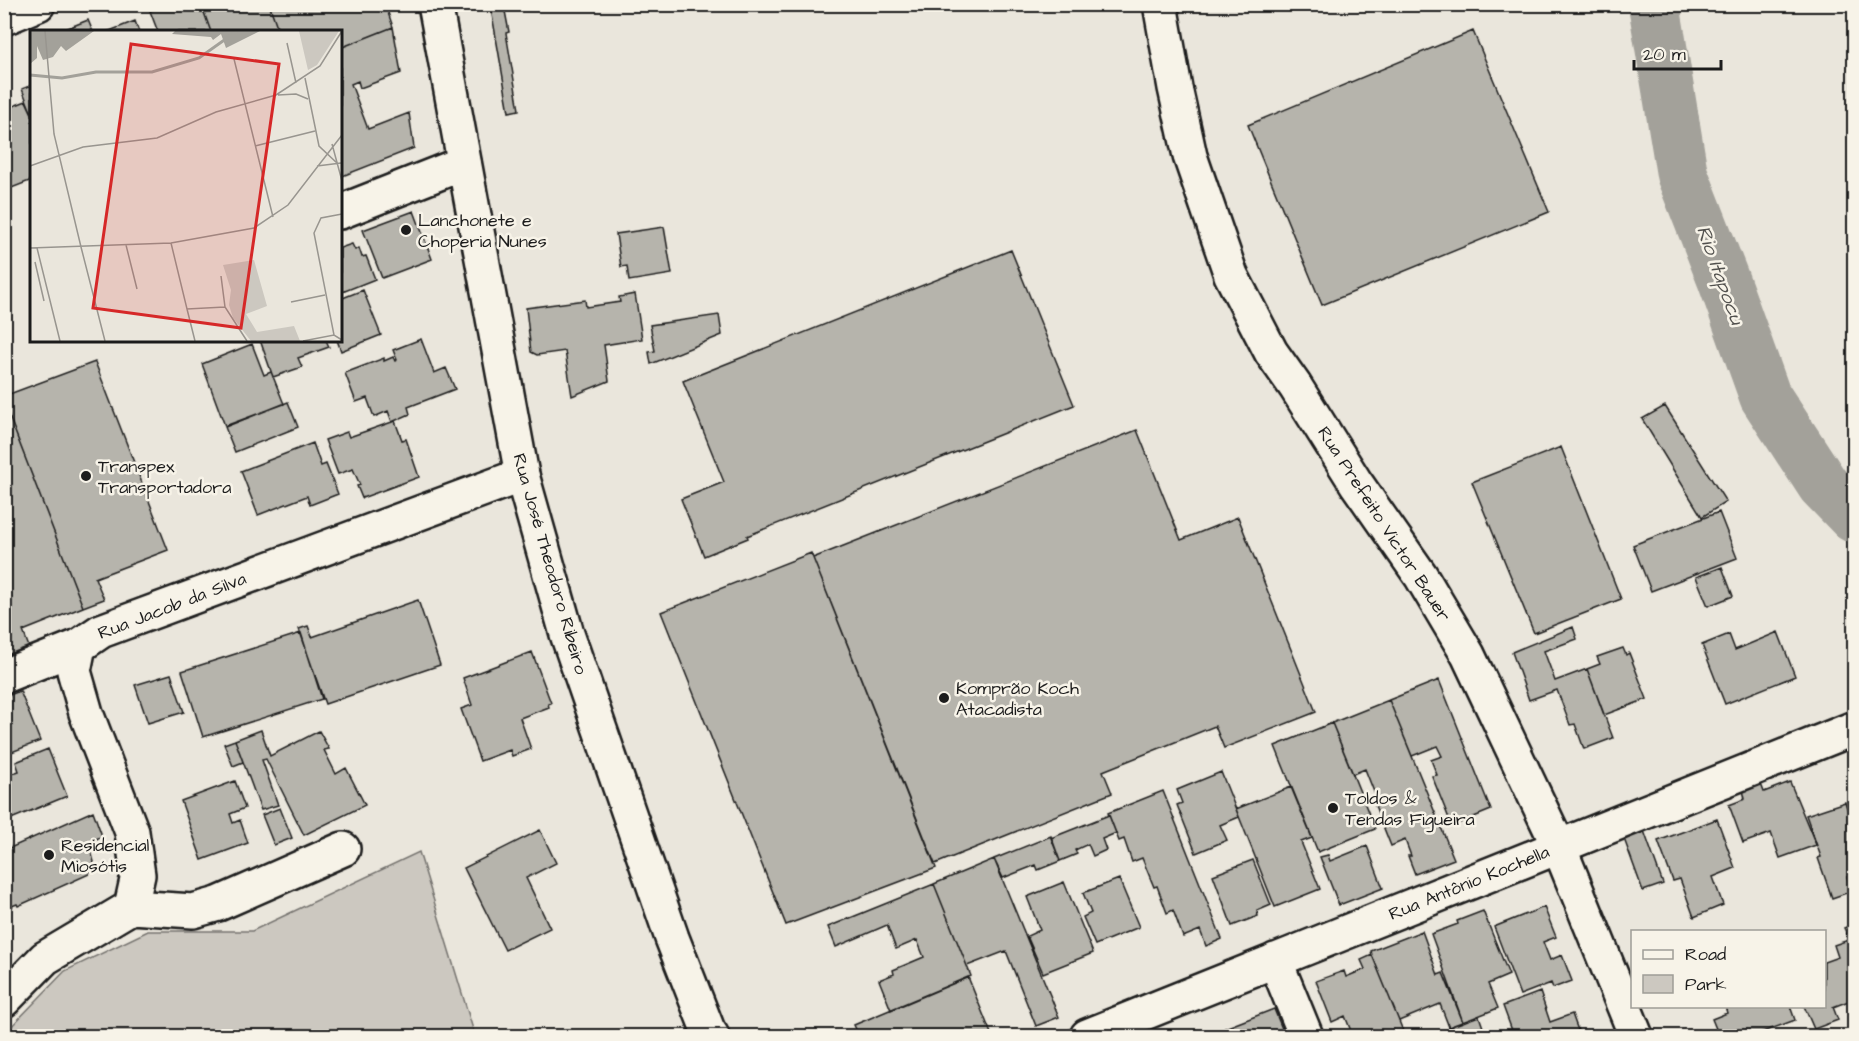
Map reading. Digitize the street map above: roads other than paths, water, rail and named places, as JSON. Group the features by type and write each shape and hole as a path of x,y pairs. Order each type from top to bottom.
{"street":[{"path":"4,18 38,4"},
{"name":"Rua José Theodoro Ribeiro","path":"435,4 522,475 567,634 672,938 712,1036"},
{"name":"Rua Prefeito Victor Bauer","path":"1160,4 1190,156 1232,274 1271,352 1356,483 1421,576 1468,655 1559,847 1636,1036"},
{"path":"342,211 464,163"},
{"name":"Rua Jacob da Silva","path":"131,907 138,875 132,832 86,713 74,671 79,646 101,631 522,475"},
{"path":"4,676 79,646"},
{"name":"Rua Antônio Kochella","path":"1087,1036 1852,729"},
{"path":"4,1000 45,958 131,907 193,911 218,904 343,849"},
{"path":"1275,960 1306,1036"}],"waterway":[{"name":"Rio Itapocu","path":"1654,4 1682,174 1765,396 1823,485 1854,517"}],"place":[{"name":"Lanchonete e Choperia Nunes","path":"406,230"},
{"name":"Transpex Transportadora","path":"86,476"},
{"name":"Komprão Koch Atacadista","path":"944,698"},
{"name":"Toldos & Tendas Figueira","path":"1333,808"},
{"name":"Residencial Miosótis","path":"49,855"}]}
